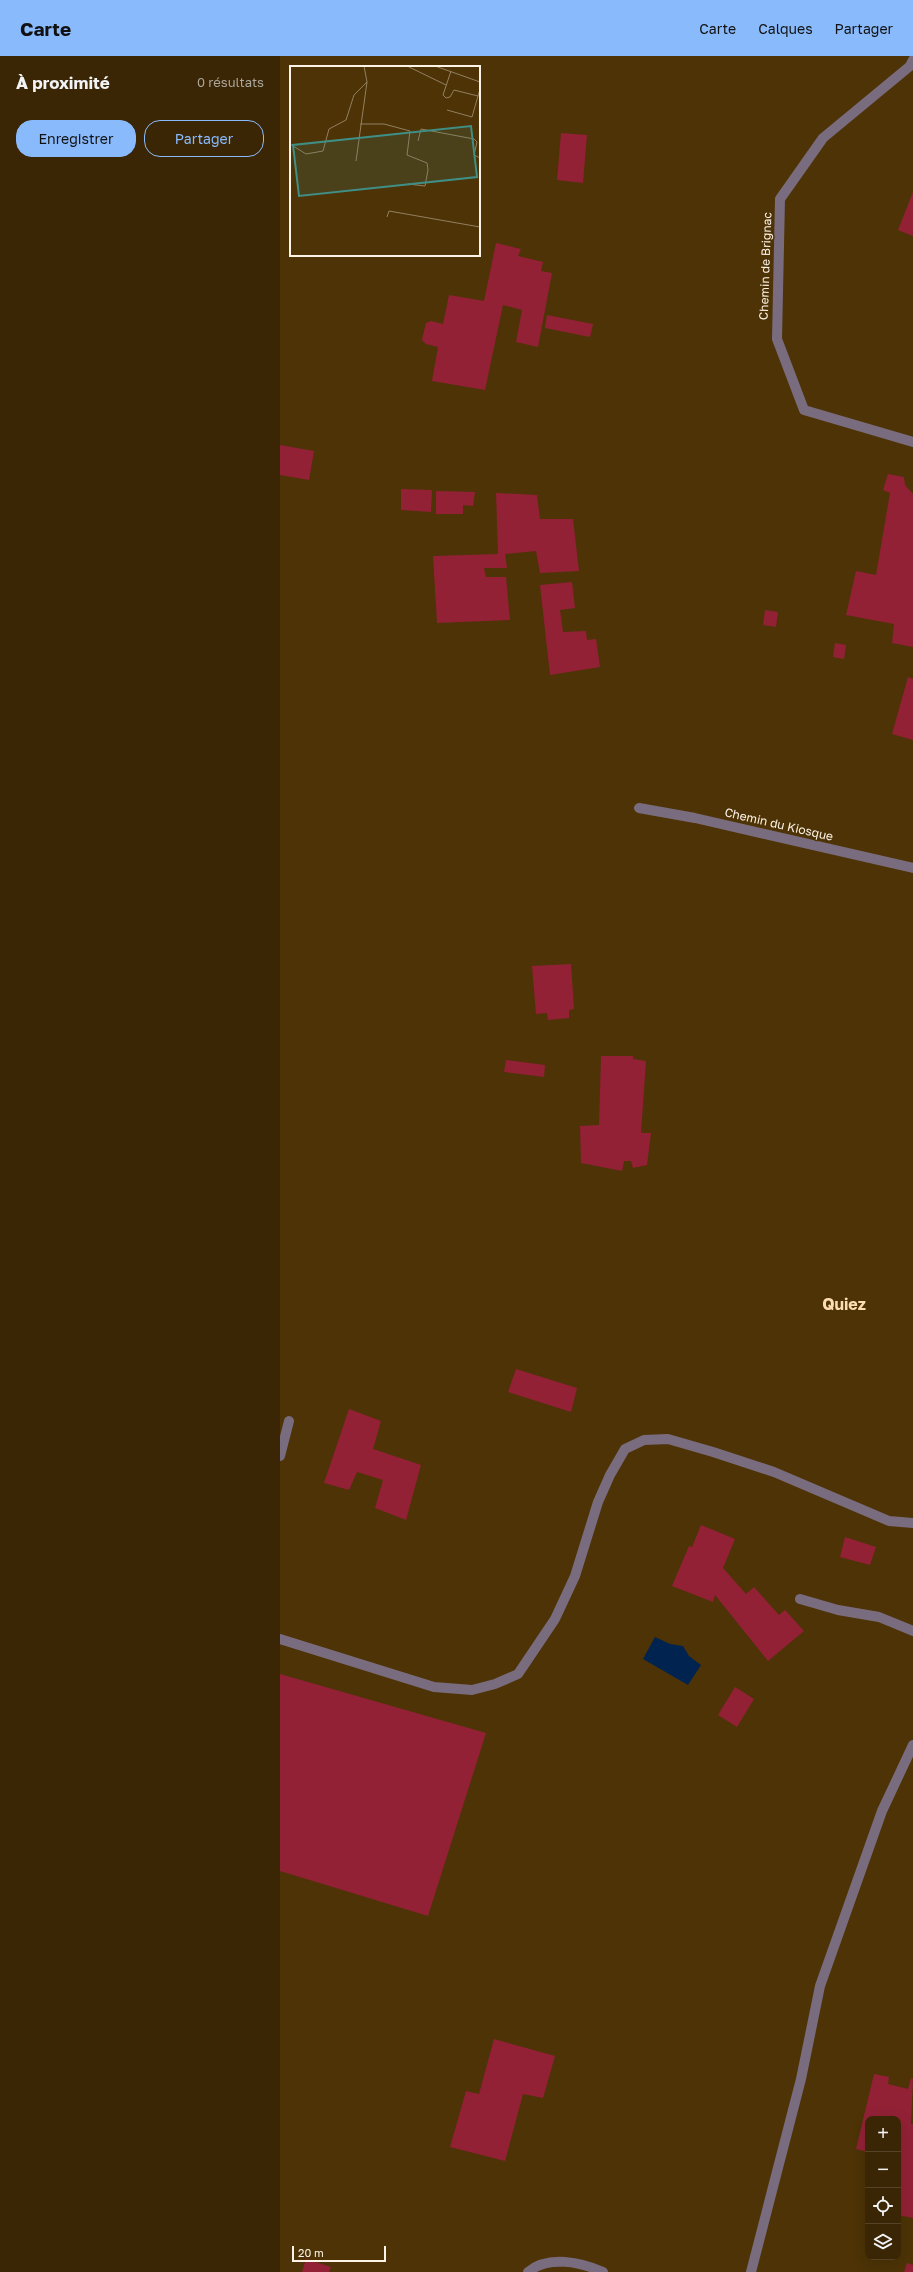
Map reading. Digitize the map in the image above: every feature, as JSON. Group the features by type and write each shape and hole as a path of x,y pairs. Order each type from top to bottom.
{"street":[{"name":"Chemin de Brignac","path":"913,60 910,66 824,138 780,199 776,339 804,410 913,442"},
{"name":"Chemin du Kiosque","path":"639,808 695,818 913,868"},
{"path":"280,1456 289,1421"},
{"path":"280,1639 434,1687 472,1690 496,1684 518,1674 555,1619 574,1576 598,1502 610,1475 625,1449 644,1440 668,1439 713,1452 774,1472 889,1521 913,1524"},
{"path":"800,1599 838,1610 879,1617 913,1631"},
{"path":"752,2272 801,2079 820,1986 882,1811 913,1745"},
{"path":"528,2272 534,2267 550,2262 576,2264 603,2272"}],"water":[{"path":"655,1637 670,1644 683,1646 689,1656 701,1665 688,1685 643,1659"}],"building":[{"path":"561,133 587,135 583,183 557,180"},
{"path":"913,192 913,236 898,230"},
{"path":"496,243 521,249 518,256 543,262 541,271 552,273 538,347 516,342 522,310 503,305 485,390 432,381 438,347 426,344 422,340 426,323 431,321 443,324 449,295 484,301"},
{"path":"547,315 593,324 590,337 545,328"},
{"path":"280,445 314,451 309,480 280,475"},
{"path":"888,474 904,477 905,485 913,494 913,647 892,643 894,624 846,615 856,571 876,575 890,493 883,490"},
{"path":"401,489 432,490 431,512 401,510"},
{"path":"436,491 475,492 473,506 463,505 463,514 436,514"},
{"path":"496,493 537,495 540,519 573,519 579,571 540,573 536,551 505,554 507,568 484,568 486,577 506,577 510,620 437,623 433,556 498,554"},
{"path":"572,582 575,608 560,610 563,632 586,631 587,640 596,639 600,667 550,675 540,585"},
{"path":"765,610 778,612 776,627 763,625"},
{"path":"835,643 846,645 844,659 833,657"},
{"path":"908,677 913,679 913,740 892,734"},
{"path":"571,964 574,1009 569,1010 569,1018 548,1020 547,1013 536,1014 532,966"},
{"path":"601,1056 633,1056 633,1059 646,1061 641,1133 651,1133 647,1165 633,1168 631,1161 624,1161 622,1171 581,1163 580,1126 599,1125"},
{"path":"506,1060 545,1065 544,1077 504,1072"},
{"path":"516,1369 577,1388 571,1412 508,1392"},
{"path":"349,1409 381,1421 373,1449 421,1465 406,1520 375,1508 383,1480 357,1472 349,1490 324,1483"},
{"path":"701,1525 735,1539 723,1568 746,1594 754,1587 779,1615 785,1610 804,1631 768,1661 715,1595 713,1602 672,1586 689,1546 692,1547"},
{"path":"845,1537 876,1547 870,1565 840,1557"},
{"path":"280,1674 486,1733 428,1916 280,1871"},
{"path":"735,1687 754,1699 737,1727 718,1715"},
{"path":"494,2039 555,2056 543,2098 523,2094 505,2161 450,2147 466,2091 479,2094"},
{"path":"874,2074 889,2077 888,2084 908,2089 911,2078 913,2079 911,2124 913,2124 913,2218 901,2216 901,2116 865,2116 865,2151 856,2149"},
{"path":"306,2259 331,2267 329,2272 302,2272"},
{"path":"907,2263 913,2265 913,2272 904,2272"}],"district":[{"name":"Quiez","path":"844,1304"}]}
